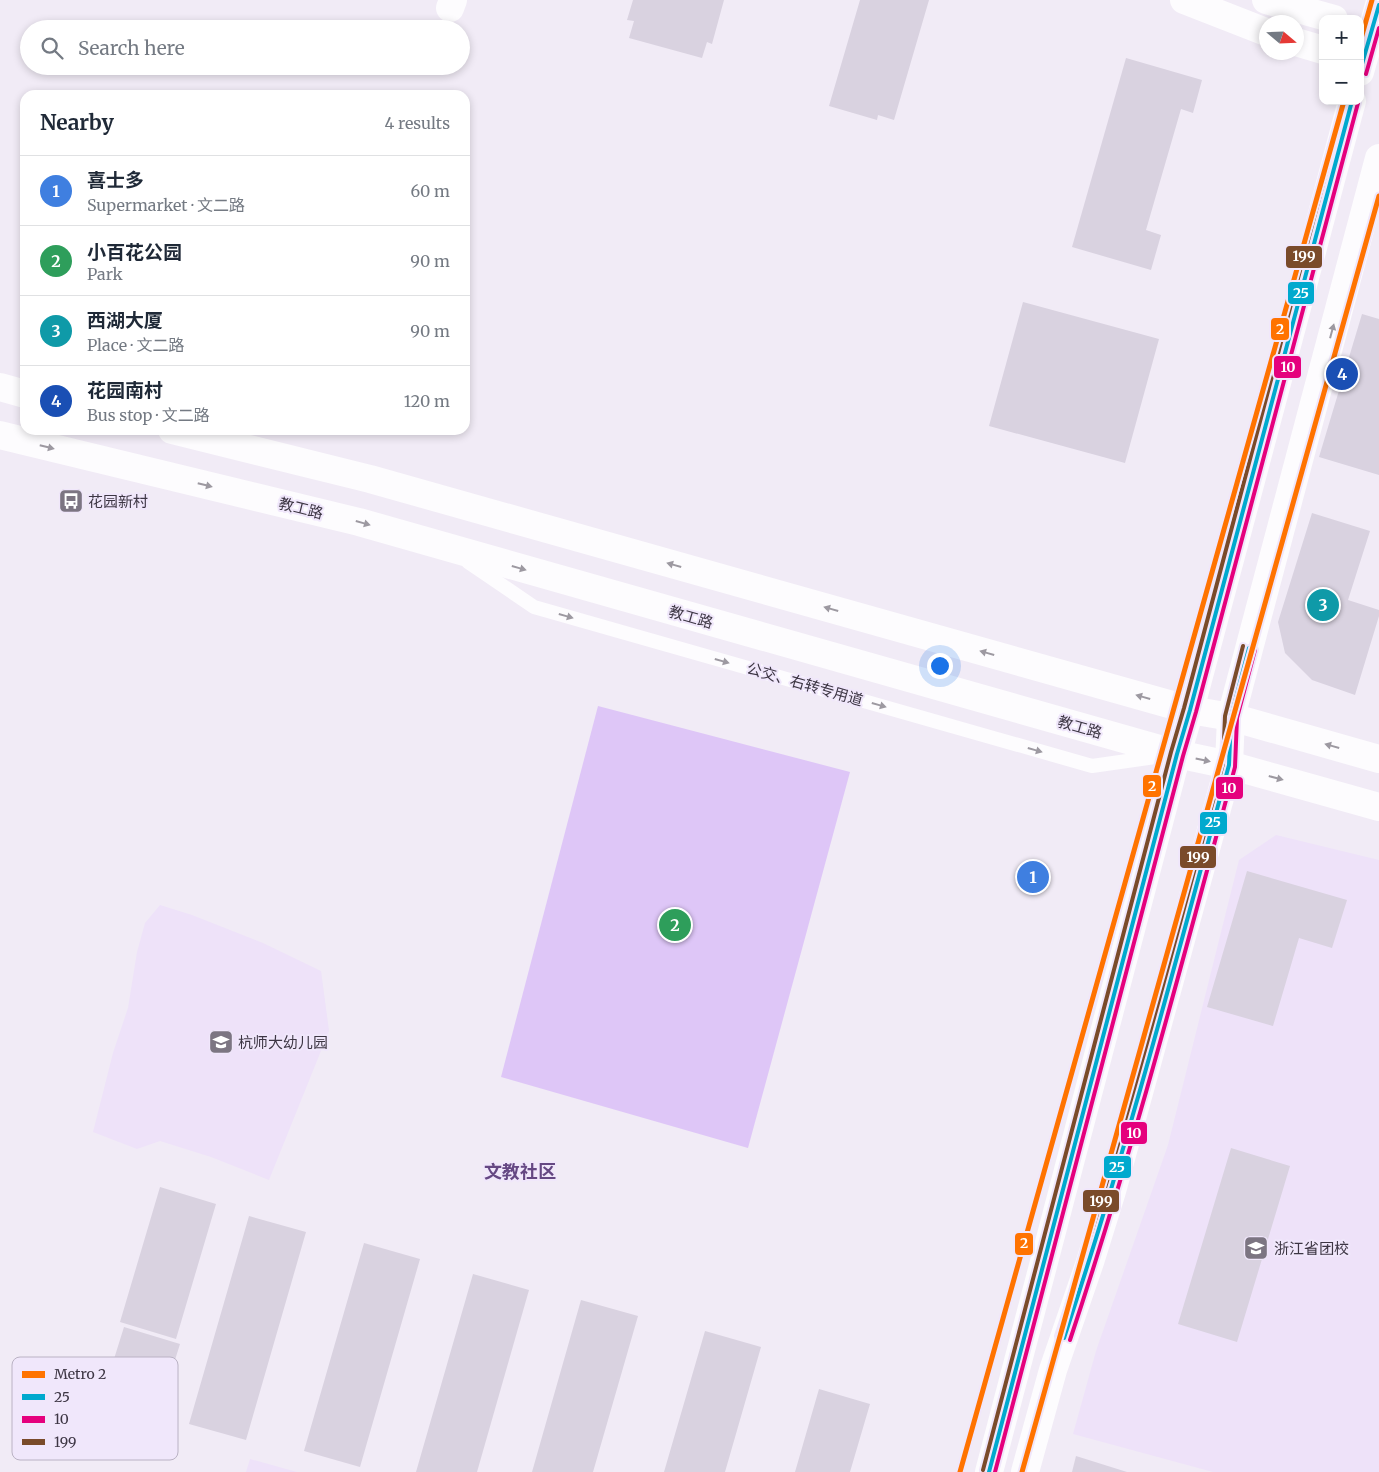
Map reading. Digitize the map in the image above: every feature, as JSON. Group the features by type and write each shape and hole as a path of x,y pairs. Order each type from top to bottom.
{"main road":[{"path":"1184,0 1259,29"},
{"path":"1266,0 1320,15"},
{"path":"1362,60 1371,20"},
{"path":"1304,44 1319,49"},
{"path":"989,1472 1177,754 1351,105"},
{"path":"1025,1472 1053,1370 1112,1191 1229,766 1230,717 1379,158"},
{"path":"0,387 20,393"},
{"name":"教工路","path":"0,435 359,522 1177,754 1229,766 1379,807"},
{"path":"192,435 370,479 1190,710 1230,717 1379,760"}],"shaded area":[{"path":"598,706 850,772 748,1148 501,1077"},
{"name":"浙江省团校","path":"1276,835 1379,860 1379,1472 1213,1472 1073,1434 1096,1351 1168,1145 1239,860"},
{"name":"杭师大幼儿园","path":"160,905 192,915 263,943 321,971 329,1031 269,1180 211,1157 160,1141 137,1149 93,1132 113,1053 128,1008 137,952 145,923"},
{"path":"250,1459 297,1472 246,1472"}],"building":[{"path":"633,0 724,0 712,44 707,42 702,58 629,38 634,21 627,20"},
{"path":"860,0 929,0 894,120 878,115 877,120 829,106"},
{"path":"1126,58 1202,80 1193,113 1181,109 1146,230 1161,235 1151,270 1072,247"},
{"path":"1023,302 1159,339 1125,463 989,426"},
{"path":"1362,314 1379,319 1379,475 1319,457"},
{"path":"1312,513 1370,531 1348,600 1379,610 1379,616 1355,695 1312,680 1285,653 1278,622"},
{"path":"1247,871 1347,900 1332,948 1299,938 1273,1026 1207,1007"},
{"path":"1231,1148 1290,1166 1237,1342 1178,1324"},
{"path":"160,1187 216,1204 176,1339 120,1322"},
{"path":"249,1216 306,1232 246,1440 189,1424"},
{"path":"364,1243 420,1259 360,1467 304,1451"},
{"path":"473,1274 529,1290 477,1472 416,1472"},
{"path":"581,1300 638,1316 593,1472 532,1472"},
{"path":"124,1327 180,1344 176,1357 115,1357"},
{"path":"705,1331 761,1347 725,1472 664,1472"},
{"path":"819,1389 870,1404 850,1472 795,1472"},
{"path":"1076,1456 1127,1472 1072,1472"}],"metro line":[{"name":"2","path":"1364,28 1372,0"},
{"name":"2","path":"960,1472 1343,105"},
{"name":"2","path":"1022,1472 1379,196"}],"transit line":[{"name":"199","path":"1364,34 1373,3"},
{"name":"25","path":"1363,60 1379,5"},
{"name":"10","path":"1366,74 1379,28"},
{"name":"199","path":"983,1470 1171,752 1344,105"},
{"name":"25","path":"989,1472 1177,754 1351,105"},
{"name":"10","path":"995,1472 1183,756 1357,105"},
{"name":"199","path":"1058,1336 1124,1123 1165,980 1223,764 1225,716 1243,646"},
{"name":"25","path":"1064,1338 1130,1124 1171,981 1229,765 1231,717 1249,648"},
{"name":"10","path":"1070,1340 1136,1126 1177,983 1235,767 1237,718 1255,650"}],"place":[{"name":"花园南村","path":"1342,374"},
{"name":"花园新村","path":"71,501"},
{"name":"西湖大厦","path":"1323,605"},
{"name":"喜士多","path":"1033,877"},
{"name":"小百花公园","path":"675,925"},
{"name":"杭师大幼儿园","path":"221,1042"},
{"name":"浙江省团校","path":"1256,1248"}],"district":[{"name":"文教社区","path":"520,1171"}]}
